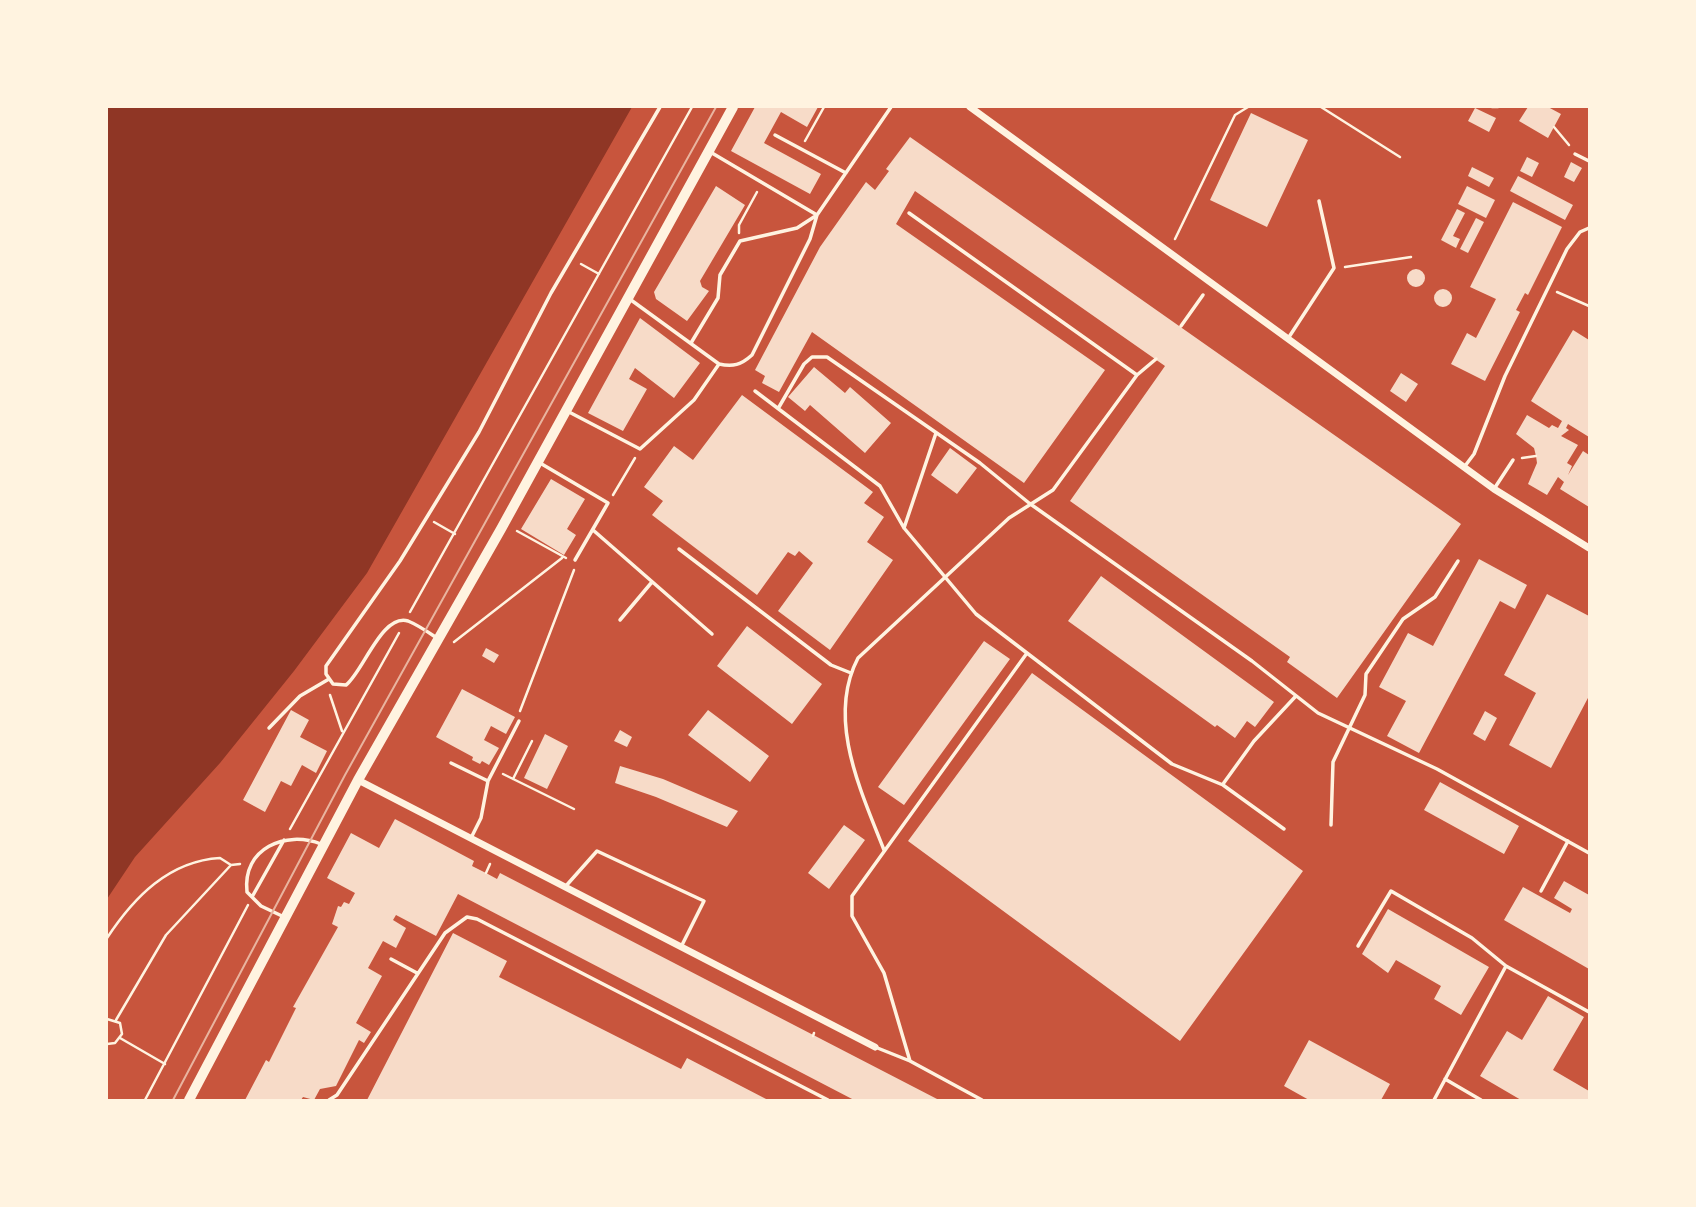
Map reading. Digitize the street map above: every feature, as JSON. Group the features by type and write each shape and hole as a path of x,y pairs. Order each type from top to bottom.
{"main road":[{"path":"189,1100 358,780 733,107"}],"street":[{"path":"970,107 1494,489 1589,548"},
{"path":"358,780 875,1047"}],"lane":[{"path":"439,638 406,620 395,621 385,628 352,681 346,685 333,684 328,679 326,666 400,561 473,442 551,293 660,107"},
{"path":"627,298 719,364 730,367 743,364 752,355 810,239 817,215 891,107"},
{"path":"775,135 846,173"},
{"path":"708,152 817,215"},
{"path":"1575,154 1589,161"},
{"path":"1288,339 1334,268 1319,201"},
{"path":"909,213 1137,375"},
{"path":"691,343 718,298 720,275 740,241 797,228 817,215"},
{"path":"1464,467 1474,454 1505,376 1573,239 1589,228"},
{"path":"1181,326 1203,295"},
{"path":"779,407 804,364 819,355 827,357 1252,661 1318,713 1437,769 1589,853"},
{"path":"884,850 855,776 848,743 846,711 851,673 858,658 942,577 1029,503 1053,490 1137,375 1156,359"},
{"path":"566,410 640,449 694,400 719,364"},
{"path":"755,391 880,486 904,528 942,577 976,614 1172,764 1223,785 1284,829"},
{"path":"904,528 936,433"},
{"path":"1494,489 1513,460"},
{"path":"538,461 608,503 575,559"},
{"path":"593,530 712,634"},
{"path":"679,550 831,665 851,673"},
{"path":"1331,825 1333,762 1365,695 1366,674 1403,619 1435,597 1458,561"},
{"path":"620,620 652,582"},
{"path":"910,1061 884,972 852,916 852,896 1027,652"},
{"path":"269,728 300,696 328,679"},
{"path":"1223,785 1254,741 1295,697"},
{"path":"471,838 481,818 488,781 519,721"},
{"path":"452,764 488,781"},
{"path":"285,918 251,898 246,883 254,862 262,851 285,838 302,837 323,844"},
{"path":"251,898 285,838"},
{"path":"1541,891 1568,841"},
{"path":"565,887 597,851 704,901 681,947"},
{"path":"1358,946 1391,891 1472,938 1506,966 1589,1012"},
{"path":"329,1100 337,1095 450,927 467,917 477,919 828,1100"},
{"path":"391,959 416,974"},
{"path":"1434,1100 1506,966"},
{"path":"875,1047 910,1061 982,1100"},
{"path":"1445,1079 1481,1100"}],"path":[{"path":"285,838 335,742 455,534 692,107"},
{"path":"801,149 824,107"},
{"path":"1175,239 1235,115 1248,107"},
{"path":"1321,107 1400,157"},
{"path":"1492,107 1498,107"},
{"path":"1554,127 1575,154"},
{"path":"740,241 738,225 762,183"},
{"path":"1334,268 1411,257"},
{"path":"584,266 600,275"},
{"path":"1548,288 1589,306"},
{"path":"608,503 640,449"},
{"path":"1513,460 1536,456"},
{"path":"438,524 455,534"},
{"path":"516,530 562,558 575,559 519,713 519,721"},
{"path":"449,645 562,558"},
{"path":"333,684 330,695 332,707 342,731"},
{"path":"513,779 532,741"},
{"path":"494,770 574,809"},
{"path":"107,938 148,888 176,868 202,859 220,858 231,865 166,935 116,1020"},
{"path":"486,873 490,864"},
{"path":"145,1100 246,908"},
{"path":"107,1018 116,1020 122,1028 120,1038"},
{"path":"120,1038 165,1064"},
{"path":"107,1044 120,1038"}],"shaded area":[{"path":"107,107 632,107 367,573 294,671 220,763 135,857 107,899"}],"building":[{"path":"755,107 818,107 807,127 781,112 764,143 821,174 810,194 731,151"},
{"path":"1528,107 1548,107 1561,114 1548,138 1519,121"},
{"path":"1475,108 1496,118 1489,132 1468,121"},
{"path":"1251,113 1308,140 1267,227 1210,200"},
{"path":"910,137 1461,524 1337,698 1287,662 1290,657 1070,501 1165,366 915,191 896,224 1105,370 1024,483 812,332 779,392 762,383 765,376 755,370 820,247 866,182 875,190 889,171 886,169"},
{"path":"1527,157 1539,163 1532,177 1520,171"},
{"path":"1571,162 1582,168 1574,182 1564,177"},
{"path":"1472,167 1494,178 1489,187 1468,176"},
{"path":"1518,176 1573,205 1565,220 1510,191"},
{"path":"716,186 745,205 700,281 702,287 709,291 687,321 656,299 654,292"},
{"path":"1467,186 1495,200 1486,218 1458,204"},
{"path":"1513,202 1562,227 1528,295 1525,293 1516,310 1520,312 1485,381 1451,364 1467,333 1476,338 1496,299 1470,287"},
{"path":"1457,209 1465,213 1453,236 1460,239 1456,248 1441,240"},
{"path":"1476,218 1484,222 1468,253 1460,249"},
{"path":"1416,269 1422,272 1425,278 1422,284 1416,287 1410,284 1407,278 1410,272"},
{"path":"1443,289 1449,292 1452,298 1449,304 1443,307 1437,304 1434,298 1437,292"},
{"path":"640,318 700,363 674,398 635,368 629,379 647,389 623,431 588,413"},
{"path":"1573,330 1589,340 1589,437 1568,424 1566,428 1569,430 1561,436 1578,445 1567,463 1572,466 1568,475 1583,451 1589,455 1589,507 1560,489 1564,482 1558,477 1547,495 1528,484 1537,463 1536,456 1534,448 1516,434 1527,415 1549,428 1552,425 1558,428 1562,421 1531,401"},
{"path":"814,367 845,393 850,387 891,423 865,453 810,405 805,411 788,397"},
{"path":"1401,373 1418,384 1406,402 1390,391"},
{"path":"742,395 873,492 864,503 884,517 867,542 893,560 830,650 778,611 813,563 799,551 795,556 788,552 757,595 652,515 663,501 644,487 674,446 693,460"},
{"path":"950,448 977,468 957,494 931,475"},
{"path":"551,479 585,499 567,529 576,535 564,555 521,529"},
{"path":"1479,559 1527,585 1515,609 1500,601 1419,753 1387,736 1406,701 1379,687 1408,633 1433,646"},
{"path":"1101,576 1274,702 1255,727 1247,721 1235,738 1217,725 1215,727 1068,621"},
{"path":"1547,594 1589,616 1589,696 1551,768 1509,745 1536,693 1504,675"},
{"path":"747,626 822,684 792,724 717,666"},
{"path":"984,641 1010,659 904,805 878,787"},
{"path":"486,648 499,655 494,663 482,656"},
{"path":"1032,673 1303,871 1180,1041 908,841"},
{"path":"462,689 515,717 506,734 491,726 484,740 499,748 489,765 472,760 473,757 436,737"},
{"path":"291,710 309,720 300,737 327,751 316,773 302,765 291,786 281,781 265,812 243,800"},
{"path":"708,710 769,756 750,782 688,735"},
{"path":"1485,711 1497,718 1485,741 1473,734"},
{"path":"620,730 632,737 627,747 614,741"},
{"path":"545,734 568,746 547,789 524,778"},
{"path":"620,766 663,779 738,811 727,827 615,783"},
{"path":"1440,782 1519,826 1504,854 1424,810"},
{"path":"395,819 474,861 472,866 497,879 500,873 939,1100 854,1100 458,894 436,936 396,915 393,920 406,928 396,948 383,941 368,968 382,976 356,1023 371,1032 364,1043 359,1040 336,1086 320,1089 314,1100 303,1097 301,1100 245,1100 266,1060 269,1062 296,1008 293,1007 338,927 332,924 338,906 341,907 344,902 349,904 355,893 327,878 351,833 379,848"},
{"path":"844,825 865,840 829,889 808,873"},
{"path":"1564,881 1589,895 1589,969 1504,920 1523,887 1570,913 1572,909 1554,898"},
{"path":"1388,909 1489,967 1461,1015 1434,999 1441,986 1396,960 1388,973 1362,954"},
{"path":"453,933 507,961 499,977 681,1069 687,1058 768,1100 367,1100"},
{"path":"1548,996 1584,1017 1553,1070 1589,1091 1589,1100 1521,1100 1480,1076 1507,1031 1522,1040"},
{"path":"1309,1040 1390,1084 1381,1100 1309,1100 1284,1086"}],"tram line":[{"path":"173,1100 345,775 716,107"}]}
